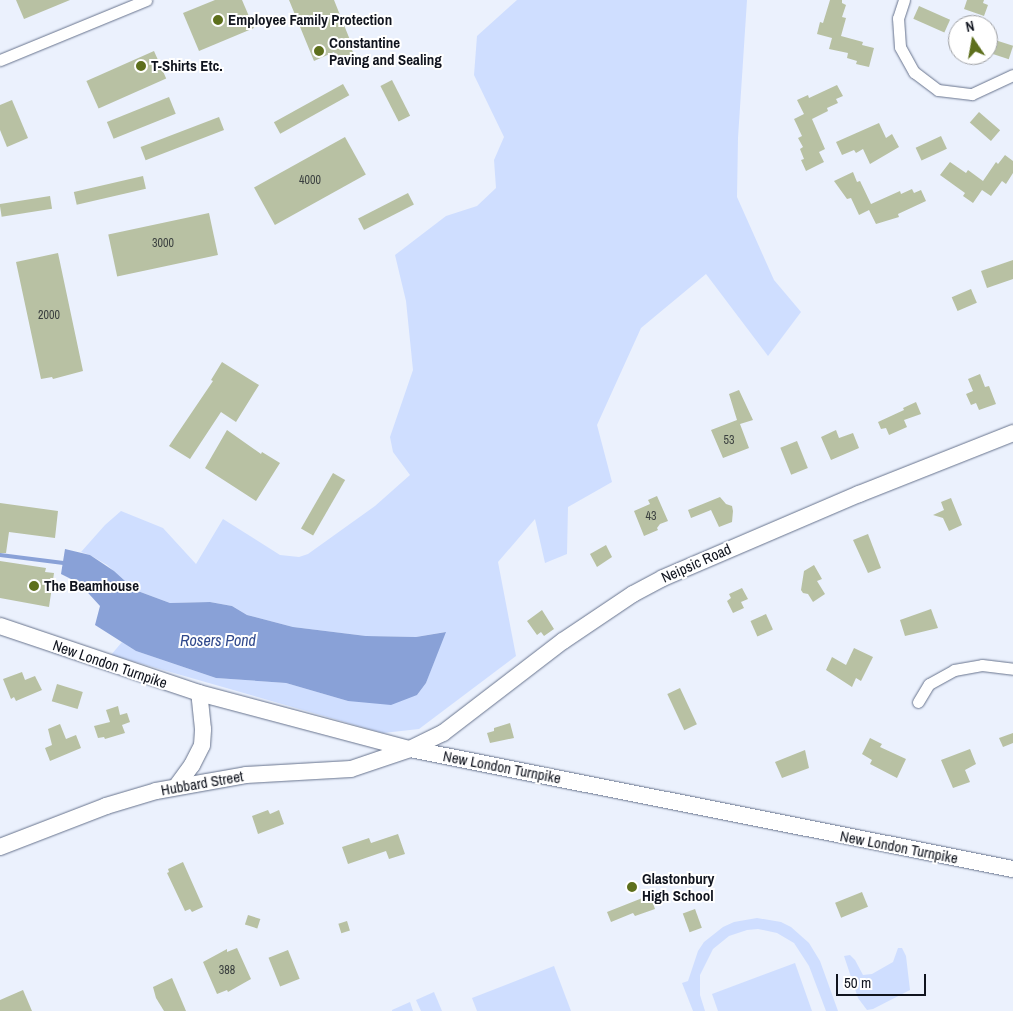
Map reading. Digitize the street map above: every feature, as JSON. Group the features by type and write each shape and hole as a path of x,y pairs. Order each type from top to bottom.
{"street":[{"path":"0,60 146,0"},
{"path":"904,0 898,18 900,47 914,72 938,90 972,94 1004,81 1013,75"},
{"name":"Neipsic Road","path":"410,749 442,733 563,641 634,594 663,578 859,494 1013,433"},
{"name":"New London Turnpike","path":"0,626 199,693 410,749 1013,869"},
{"path":"918,702 930,684 954,670 982,665 1013,669"},
{"path":"176,787 192,765 202,746 203,730 199,693"},
{"name":"Hubbard Street","path":"0,847 106,806 176,787 246,775 351,769 410,749"}],"shaded area":[{"path":"517,0 747,0 738,138 737,197 774,280 801,312 768,356 706,274 641,328 597,425 612,482 568,507 567,554 545,563 535,519 498,562 516,656 419,729 383,733 111,655 122,642 136,651 216,678 286,683 348,701 417,695 426,683 445,632 416,637 366,636 293,627 247,615 232,606 210,602 170,603 135,590 107,565 81,552 105,525 121,511 163,528 196,564 223,519 280,555 299,557 308,554 375,506 410,475 393,452 390,437 413,370 406,301 395,255 446,216 477,206 496,188 494,160 504,137 474,75 477,36"},
{"path":"757,918 781,922 791,927 809,943 820,961 838,1011 826,1011 809,966 794,943 777,933 758,929 747,930 729,936 713,949 700,975 700,995 705,1011 693,1011 682,983 688,981 698,951 704,942 723,927 734,922"},
{"path":"898,948 902,948 906,956 910,990 873,1009 867,1010 858,998 844,956 850,955 855,960 863,975 872,974 893,962"},
{"path":"795,963 812,1011 718,1011 712,994"},
{"path":"554,966 571,1011 477,1011 472,998"},
{"path":"434,992 442,1011 421,1011 416,1000"},
{"path":"410,1002 413,1011 392,1011 392,1010"}],"water":[{"name":"Rosers Pond","path":"65,549 90,555 114,571 135,590 170,603 210,602 232,606 247,615 293,627 366,636 416,637 446,632 426,683 417,695 391,705 348,701 286,683 216,678 136,651 95,625 100,606 79,583 61,574"}],"building":[{"path":"16,0 70,0 24,19"},
{"path":"215,0 242,0 254,28 199,51 183,13"},
{"path":"289,0 334,0 354,54 338,60 334,52 314,61"},
{"path":"830,0 842,0 842,3 846,5 842,17 846,18 841,36 863,42 862,45 874,48 869,67 856,64 857,61 847,58 848,53 829,49 832,38 817,34 820,22 823,23"},
{"path":"967,0 984,0 983,3 988,5 984,15 964,9"},
{"path":"919,6 948,19 944,33 913,19"},
{"path":"998,41 1013,46 1009,59 998,56"},
{"path":"154,51 166,78 99,109 86,81"},
{"path":"392,80 410,116 399,122 380,86"},
{"path":"343,84 349,95 280,134 274,122"},
{"path":"837,85 843,96 836,99 838,103 827,108 828,111 812,119 825,149 819,152 824,162 806,171 801,160 804,159 800,149 803,147 798,138 802,136 794,119 804,114 797,100 808,95 809,98"},
{"path":"169,97 176,114 114,139 107,122"},
{"path":"12,100 28,138 7,147 0,130 0,105"},
{"path":"979,112 1000,130 991,141 970,123"},
{"path":"219,117 224,130 146,160 141,147"},
{"path":"879,123 886,138 892,134 899,147 870,164 863,149 856,153 854,150 842,155 836,142"},
{"path":"941,136 947,149 922,161 916,148"},
{"path":"345,137 366,175 275,225 254,187"},
{"path":"1005,155 1013,161 1013,173 1006,184 1002,181 991,196 982,190 973,203 963,196 965,193 940,175 950,162 966,173 968,170 983,181 996,162 998,164"},
{"path":"853,172 857,182 860,181 871,204 900,191 901,194 912,189 914,193 921,190 926,201 898,214 899,217 876,224 869,210 859,215 851,198 847,199 834,181"},
{"path":"143,176 146,189 77,205 74,192"},
{"path":"408,193 414,205 364,230 358,218"},
{"path":"50,196 52,209 2,217 0,204"},
{"path":"209,213 218,255 117,276 108,234"},
{"path":"58,253 83,371 53,379 52,377 41,379 16,262"},
{"path":"1013,260 1013,279 987,288 981,271"},
{"path":"971,289 977,303 958,311 952,297"},
{"path":"222,362 259,385 236,422 221,412 190,459 169,446 213,381 211,380"},
{"path":"980,374 985,387 989,386 996,404 979,410 976,403 971,405 966,394 973,391 968,379"},
{"path":"739,390 753,420 740,424 749,448 723,458 711,430 737,420 729,394"},
{"path":"916,402 921,414 904,420 907,427 889,435 886,428 881,429 878,422"},
{"path":"227,430 261,454 262,452 280,463 256,501 205,468"},
{"path":"836,430 839,438 853,433 859,448 831,460 821,437"},
{"path":"797,441 808,468 791,475 780,448"},
{"path":"333,473 345,480 313,535 301,528"},
{"path":"657,496 668,521 660,524 657,528 658,530 644,536 634,511 650,504 648,500"},
{"path":"720,497 726,504 732,506 732,522 719,527 711,510 691,518 688,510"},
{"path":"951,498 962,525 949,531 943,518 933,515 944,510 941,502"},
{"path":"0,503 58,511 55,538 9,532 6,553 0,553"},
{"path":"868,534 881,568 868,573 853,540"},
{"path":"606,545 612,557 597,567 590,554"},
{"path":"0,561 46,568 45,572 54,573 49,607 0,598"},
{"path":"814,565 822,579 817,581 825,594 813,602 808,594 803,593 801,590 804,571"},
{"path":"742,588 748,599 741,602 744,608 733,613 727,601 731,598 729,594"},
{"path":"931,609 938,628 905,636 900,620"},
{"path":"542,610 554,629 544,636 541,632 537,635 527,621"},
{"path":"766,614 773,630 757,636 750,621"},
{"path":"854,648 873,657 861,681 856,678 852,687 826,670 832,657 846,665"},
{"path":"22,672 25,680 35,676 42,690 16,701 14,697 11,699 3,679"},
{"path":"57,684 83,692 78,709 52,701"},
{"path":"680,688 697,724 684,730 667,694"},
{"path":"118,706 120,715 127,713 130,722 122,725 125,733 105,739 104,737 98,738 94,726 110,722 106,710"},
{"path":"510,723 514,738 490,743 487,733 494,731 494,728"},
{"path":"60,724 66,739 76,735 81,748 50,761 45,748 52,745 48,729"},
{"path":"1013,733 1013,743 1003,747 999,738"},
{"path":"870,738 882,744 880,747 906,759 897,778 870,764 872,760 862,754"},
{"path":"970,749 976,764 965,770 970,782 953,788 941,760"},
{"path":"805,750 809,768 782,778 775,762"},
{"path":"268,810 270,814 279,810 284,824 258,834 252,816"},
{"path":"398,834 405,854 389,859 386,851 348,864 342,847 369,838 371,843"},
{"path":"183,862 203,907 192,912 190,909 185,911 167,873 169,872 168,869"},
{"path":"862,892 868,907 841,918 835,903"},
{"path":"650,895 655,909 635,916 633,913 611,922 607,912"},
{"path":"695,909 702,928 690,932 683,913"},
{"path":"248,915 260,919 257,929 245,925"},
{"path":"347,921 350,931 341,933 338,924"},
{"path":"237,948 251,979 228,992 227,990 217,994 203,962 227,949 227,952"},
{"path":"288,950 300,979 280,987 269,958"},
{"path":"172,978 186,1011 164,1011 156,998 153,987"},
{"path":"23,990 32,1011 0,1011 0,1000"}],"waterway":[{"path":"0,555 63,563"}],"place":[{"name":"Employee Family Protection","path":"218,20"},
{"name":"Constantine Paving and Sealing","path":"319,51"},
{"name":"T-Shirts Etc.","path":"141,66"},
{"name":"The Beamhouse","path":"34,586"},
{"name":"Glastonbury High School","path":"632,887"}]}
